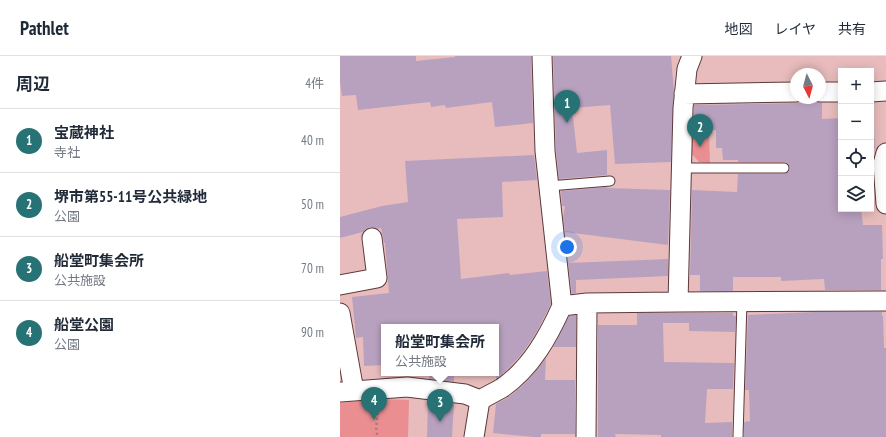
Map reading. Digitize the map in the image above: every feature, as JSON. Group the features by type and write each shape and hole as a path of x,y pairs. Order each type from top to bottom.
{"street":[{"path":"480,400 502,387 526,366 540,350 562,306 546,151 542,56"},
{"path":"678,302 684,94 687,69 692,56"},
{"path":"874,92 886,91"},
{"path":"684,94 790,92"},
{"path":"826,92 838,92"},
{"path":"886,153 883,164 886,204"},
{"path":"340,285 377,278 372,238"},
{"path":"562,306 587,303 886,301"},
{"path":"586,437 587,303"},
{"path":"340,313 347,392 407,386 465,394 480,400"},
{"path":"474,437 480,400"}],"lane":[{"path":"682,168 784,168"},
{"path":"549,186 610,181"},
{"path":"738,437 742,301"}],"path":[{"path":"378,389 376,432 379,437"}],"shaded area":[{"path":"709,135 710,163 699,162 692,154 691,136"},
{"path":"378,399 409,400 408,437 340,437 340,403"}],"building":[{"path":"340,56 416,56 416,61 455,56 531,56 533,123 495,127 492,102 446,108 445,105 431,107 430,102 358,110 356,95 342,96 340,82"},
{"path":"553,56 671,56 674,91 671,162 615,164 610,105 572,108 577,153 607,150 607,175 559,179 556,150"},
{"path":"822,104 822,119 838,118 838,212 861,212 863,225 882,225 883,259 881,259 881,290 825,290 824,279 781,281 781,277 733,277 733,291 700,291 700,275 690,275 692,190 737,192 738,174 784,174 789,171 790,168 787,163 784,162 738,162 738,160 723,160 722,148 716,148 716,130 693,131 694,105"},
{"path":"534,155 537,180 502,182 503,217 457,219 461,279 509,273 510,275 547,271 551,304 535,335 521,355 496,379 496,376 499,376 499,324 381,324 381,365 364,366 363,337 356,338 352,297 389,293 385,243 381,228 377,229 370,227 363,232 340,238 340,217 382,206 408,202 405,161"},
{"path":"607,187 670,190 668,245 565,232 563,218 565,206 562,206 561,191"},
{"path":"668,259 668,276 576,280 576,293 572,294 568,263"},
{"path":"815,312 882,312 884,348 886,348 886,437 744,437 744,422 750,421 749,390 745,390 748,315"},
{"path":"637,313 733,313 733,316 736,316 735,332 689,331 689,323 663,323 664,362 734,363 733,389 707,389 705,423 732,422 732,437 661,437 661,435 615,434 616,437 598,437 598,325 637,325"},
{"path":"576,315 576,347 553,347 569,316"},
{"path":"546,358 545,380 575,380 575,434 541,434 541,437 534,437 493,433 496,404 520,388"},
{"path":"429,376 454,376 454,382 429,379"},
{"path":"428,401 454,404 452,437 427,437"}],"place":[{"name":"宝蔵神社","path":"567,123"},
{"name":"堺市第55-11号公共緑地","path":"700,147"},
{"name":"船堂公園","path":"374,420"},
{"name":"船堂町集会所","path":"440,422"}]}
